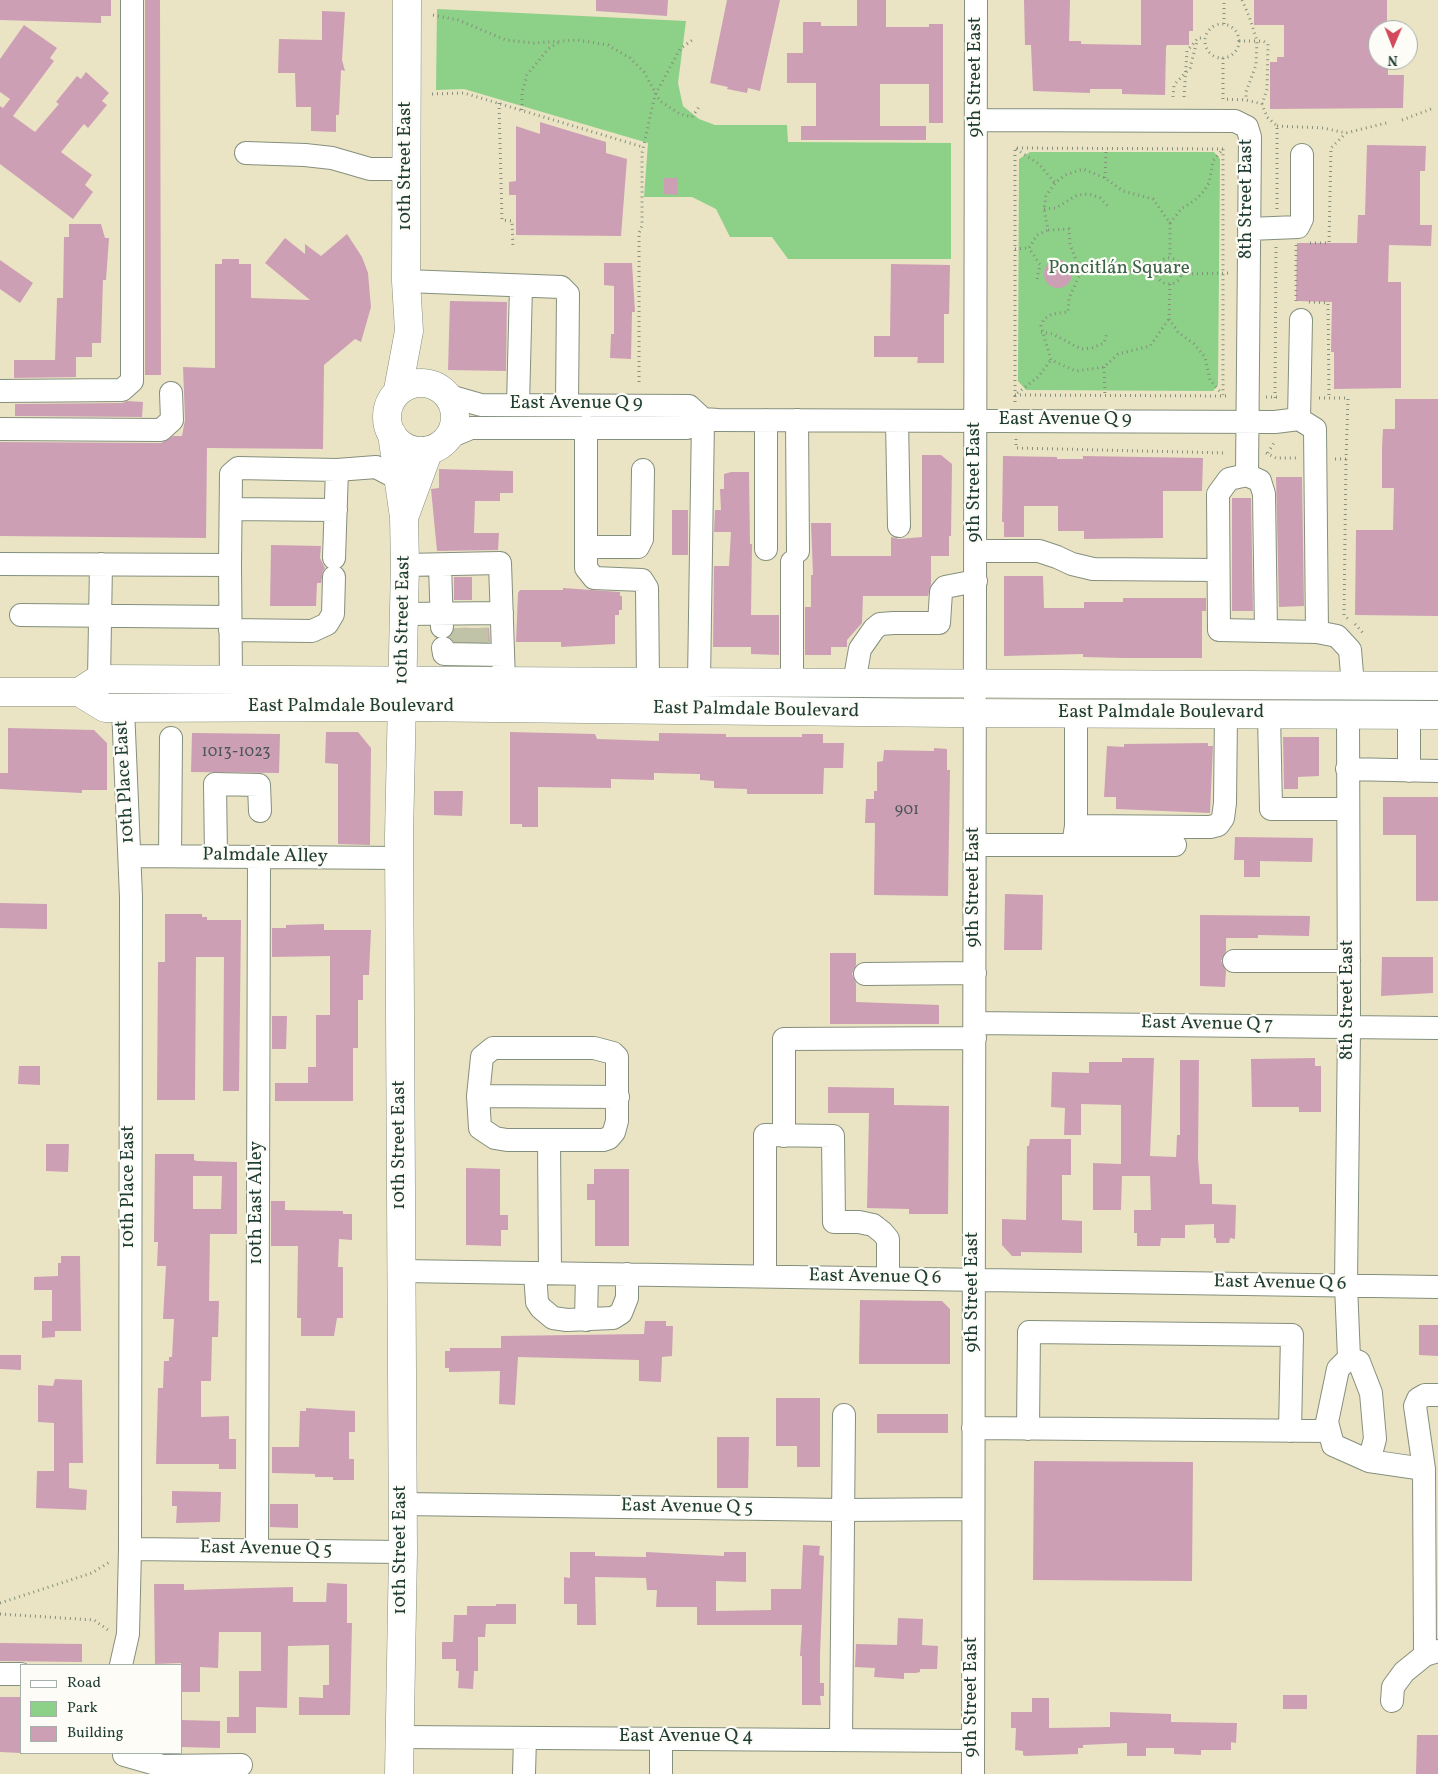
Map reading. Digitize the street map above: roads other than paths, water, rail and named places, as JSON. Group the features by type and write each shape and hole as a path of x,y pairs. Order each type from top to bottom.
{"main road":[{"name":"10th Street East","path":"398,390 409,331 406,281 407,0"},
{"name":"10th Street East","path":"409,331 439,390"},
{"path":"420,383 439,390 454,408 455,419 438,444 409,448 399,443 392,434 388,423 388,412 398,390 420,383"},
{"name":"10th Street East","path":"392,434 404,517 405,566 404,679 400,775 403,1552 399,1774"},
{"name":"10th Street East","path":"404,517 438,444"},
{"name":"East Palmdale Boulevard","path":"0,692 89,685 231,679 404,679 459,681 503,668 648,681 977,685 1438,686"},
{"name":"East Palmdale Boulevard","path":"89,685 105,708 403,707 1076,714 1438,715"}],"street":[{"path":"0,391 122,390 132,381 132,0"},
{"name":"9th Street East","path":"974,1774 973,1428 977,685 976,0"},
{"name":"8th Street East","path":"977,120 1236,121 1247,127 1250,137 1247,464"},
{"path":"246,153 304,155 332,158 370,169 406,169"},
{"path":"1249,229 1298,227 1302,219 1302,156"},
{"path":"406,281 562,287 568,294 567,404"},
{"path":"518,405 521,286"},
{"path":"1302,320 1299,418 1315,429 1317,632"},
{"name":"East Avenue Q 9","path":"439,390 481,404 689,406 703,418"},
{"path":"0,429 162,430 172,420 171,393"},
{"path":"699,681 703,418"},
{"name":"East Avenue Q 9","path":"438,444 472,428 688,428 703,418 897,421 1016,419 1275,422 1299,418"},
{"path":"766,420 766,549"},
{"path":"792,683 797,420"},
{"path":"897,421 899,526"},
{"path":"586,427 586,568 594,578 642,580 647,588 648,681"},
{"path":"1266,630 1264,494 1260,481 1247,464 1228,479 1218,494 1219,630 1317,632 1337,636 1350,650 1353,686"},
{"path":"231,679 231,474 238,468 337,470 376,468 397,478"},
{"path":"22,615 102,615 312,631 327,624 333,614 337,470"},
{"path":"586,547 638,546 642,539 642,470"},
{"path":"231,510 336,510"},
{"path":"976,551 1039,552 1072,564 1094,568 1218,570"},
{"path":"405,566 500,563 503,668"},
{"path":"0,564 230,565"},
{"path":"89,685 102,615 101,564"},
{"path":"440,565 460,634 459,681"},
{"path":"854,684 860,649 874,629 880,624 939,623 941,592 945,587 976,581"},
{"path":"460,634 502,613"},
{"path":"405,614 460,634 503,668"},
{"name":"10th Place East","path":"121,1664 126,1642 130,1549 130,856 123,708"},
{"path":"1074,836 1076,714"},
{"path":"976,845 1218,825 1223,818 1226,714"},
{"path":"1269,714 1271,809 1347,809"},
{"name":"8th Street East","path":"1348,714 1349,1027 1346,1285 1349,1358"},
{"path":"1409,714 1409,771"},
{"path":"170,856 171,738"},
{"path":"1347,769 1438,771"},
{"path":"216,856 216,784 260,785 260,811"},
{"path":"1074,836 1174,845"},
{"name":"Palmdale Alley","path":"130,856 400,858"},
{"name":"10th East Alley","path":"257,1550 259,857"},
{"path":"1234,961 1349,961"},
{"path":"865,974 975,974"},
{"name":"East Avenue Q 7","path":"784,1136 784,1039 975,1031 1349,1027 1438,1028"},
{"path":"494,1048 594,1048 613,1052 616,1057 618,1097 617,1121 610,1138 507,1140 485,1134 480,1128 479,1123 478,1096 482,1057 494,1048"},
{"path":"478,1096 618,1097"},
{"path":"765,1276 765,1136 833,1136 834,1222 859,1222 873,1225 882,1232 888,1239 888,1278"},
{"path":"548,1140 542,1273 537,1302 547,1316 560,1319 613,1318 621,1313 627,1298 627,1274"},
{"name":"East Avenue Q 6","path":"402,1272 1438,1287"},
{"path":"586,1320 587,1274"},
{"path":"1028,1428 1028,1332 1292,1335 1290,1431"},
{"path":"1369,1461 1375,1439 1371,1393 1359,1362 1349,1358 1338,1369 1327,1422 1334,1444 1369,1461 1424,1469"},
{"path":"1392,1701 1394,1687 1404,1672 1431,1653 1432,1533 1416,1406 1418,1398 1425,1395 1438,1395"},
{"path":"841,1738 844,1415"},
{"path":"973,1428 1329,1431"},
{"name":"East Avenue Q 5","path":"402,1504 843,1510 973,1509"},
{"name":"East Avenue Q 5","path":"130,1549 403,1552"},
{"path":"0,1674 20,1674"},
{"name":"East Avenue Q 4","path":"399,1737 841,1738 973,1741"},
{"path":"524,1774 525,1738"},
{"path":"647,1774 654,1738"},
{"path":"654,1738 661,1774"},
{"path":"124,1760 154,1770 241,1765"}],"tunnel":[{"path":"457,628 458,648"},
{"path":"477,628 478,648"}],"park label":[{"name":"Poncitlán Square","path":"1119,270"}]}
